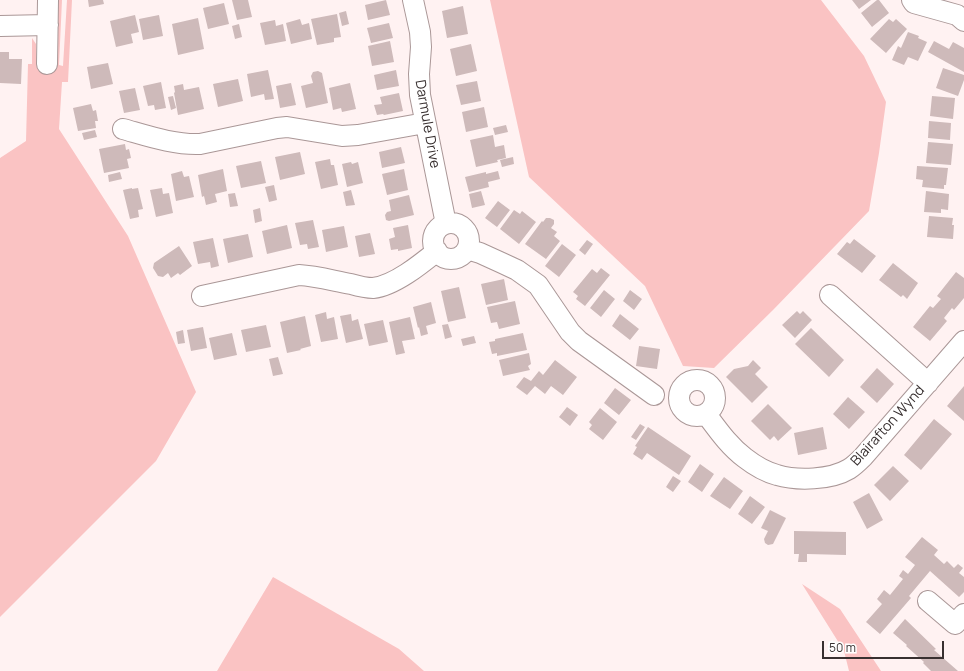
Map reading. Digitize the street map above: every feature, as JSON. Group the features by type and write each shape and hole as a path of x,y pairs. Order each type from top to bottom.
{"street":[{"path":"47,64 48,0"},
{"name":"Darmule Drive","path":"413,0 420,32 418,74 420,95 446,224"},
{"path":"912,0 914,3 957,15 964,20"},
{"path":"0,26 48,25"},
{"path":"123,129 178,143 200,144 287,127 342,136 358,135 425,123"},
{"path":"446,224 458,224 467,232 469,238 467,250 458,257 447,258 441,255 434,246 434,235 441,226 446,224"},
{"path":"467,250 480,253 517,270 538,285 570,332 579,341 654,396"},
{"path":"202,296 299,275 373,288 399,279 437,251"},
{"name":"Blairafton Wynd","path":"830,295 928,383"},
{"name":"Blairafton Wynd","path":"706,414 728,442 745,458 760,468 777,475 794,478 815,479 833,475 849,469 863,457 964,341"},
{"path":"928,601 961,624"}],"shaded area":[{"path":"58,0 62,0 59,65 63,66 67,0 72,0 68,82 62,82 59,129 128,236 196,392 156,461 0,617 0,158 26,141 28,64 32,64 32,38 36,44 36,64 55,65"},
{"path":"490,0 821,0 864,56 886,102 869,211 773,310 714,368 683,366 645,286 529,177"},
{"path":"273,577 399,649 424,671 217,671"},
{"path":"802,584 840,609 881,671 849,671 844,651"}],"building":[{"path":"88,0 103,0 104,4 89,7"},
{"path":"232,0 248,0 252,17 237,20"},
{"path":"386,0 390,15 368,20 365,5"},
{"path":"852,0 871,0 859,9"},
{"path":"879,0 889,13 872,27 861,13"},
{"path":"224,3 229,24 208,29 203,8"},
{"path":"463,6 468,34 447,38 442,11"},
{"path":"346,11 349,24 342,26 339,13"},
{"path":"337,14 341,37 334,38 334,42 317,45 311,19"},
{"path":"135,15 139,32 131,34 133,43 116,47 110,21"},
{"path":"159,15 163,36 143,40 139,19"},
{"path":"198,18 204,49 178,55 172,24"},
{"path":"300,19 302,25 309,23 312,39 291,44 286,23"},
{"path":"889,19 893,22 896,19 907,29 886,53 870,39"},
{"path":"275,20 276,26 283,24 286,41 265,45 260,23"},
{"path":"389,23 393,38 371,43 367,28"},
{"path":"239,24 242,37 235,39 232,26"},
{"path":"908,32 919,36 918,38 927,42 918,61 908,57 904,65 892,60 898,46 901,48"},
{"path":"390,41 394,62 372,66 368,46"},
{"path":"934,41 949,49 953,42 964,48 964,72 928,52"},
{"path":"471,44 477,71 456,76 450,49"},
{"path":"0,52 9,52 9,59 22,59 21,84 0,83"},
{"path":"108,63 113,84 91,89 87,67"},
{"path":"943,68 964,75 964,80 958,96 936,88"},
{"path":"268,70 274,99 265,100 264,94 251,97 247,74"},
{"path":"396,70 399,86 377,90 374,75"},
{"path":"318,71 322,73 328,103 306,108 301,86 313,83 311,76 313,72"},
{"path":"238,79 243,101 218,107 213,84"},
{"path":"477,81 481,101 461,105 456,85"},
{"path":"161,82 166,108 155,110 154,105 148,106 143,86"},
{"path":"291,83 296,105 280,108 276,86"},
{"path":"350,83 356,109 342,112 341,108 333,110 329,88"},
{"path":"183,84 184,90 199,87 204,109 178,115 174,86"},
{"path":"135,88 140,110 124,113 119,91"},
{"path":"399,93 403,111 377,115 374,105 382,104 380,97"},
{"path":"173,96 176,108 171,110 168,97"},
{"path":"932,96 955,98 953,119 930,116"},
{"path":"91,104 93,111 96,110 98,121 95,121 96,128 78,131 73,108"},
{"path":"484,107 488,127 466,132 462,112"},
{"path":"929,121 951,123 950,140 928,138"},
{"path":"506,125 508,132 495,135 493,128"},
{"path":"95,130 97,137 84,140 82,133"},
{"path":"493,135 495,147 504,145 506,158 497,160 498,162 476,167 470,140"},
{"path":"928,142 953,144 951,165 926,163"},
{"path":"125,144 126,150 129,149 131,158 127,159 129,168 104,173 99,149"},
{"path":"401,147 405,163 382,168 379,152"},
{"path":"300,152 305,174 280,180 275,157"},
{"path":"513,157 514,164 502,167 500,160"},
{"path":"330,159 331,165 334,165 338,185 321,189 315,162"},
{"path":"261,161 266,183 241,188 236,166"},
{"path":"351,162 352,164 358,162 363,183 347,187 342,164"},
{"path":"917,166 948,168 946,185 944,185 944,189 922,187 923,180 916,179"},
{"path":"223,169 227,191 215,194 217,202 206,205 204,196 202,197 198,175"},
{"path":"404,169 408,190 387,195 382,174"},
{"path":"182,171 184,177 189,176 194,197 176,201 171,174"},
{"path":"498,171 500,179 488,182 489,187 469,192 465,177"},
{"path":"120,172 122,179 109,182 108,175"},
{"path":"274,185 277,200 269,202 265,187"},
{"path":"138,188 143,209 138,210 139,217 130,219 123,190"},
{"path":"162,188 163,194 169,193 173,213 156,217 150,190"},
{"path":"351,190 355,205 346,206 343,192"},
{"path":"481,191 485,205 472,208 469,194"},
{"path":"926,191 949,194 948,210 941,209 941,213 924,212"},
{"path":"235,193 238,206 230,207 228,194"},
{"path":"409,195 414,215 389,221 386,220 385,215 387,212 391,211 389,200"},
{"path":"498,201 510,210 497,227 485,218"},
{"path":"260,208 262,221 255,223 253,210"},
{"path":"514,210 520,214 522,211 536,222 519,244 500,229"},
{"path":"929,216 953,218 953,239 927,237"},
{"path":"546,218 554,220 554,224 551,228 557,232 554,236 560,241 546,259 525,244 542,221 543,222"},
{"path":"313,220 319,247 308,249 307,244 300,245 295,223"},
{"path":"287,225 292,248 267,254 262,231"},
{"path":"408,225 412,248 398,251 398,249 391,250 389,239 395,237 393,228"},
{"path":"344,226 348,247 326,252 322,230"},
{"path":"370,233 375,254 359,257 355,236"},
{"path":"248,234 253,257 228,263 223,239"},
{"path":"213,238 219,266 211,268 210,262 198,264 193,242"},
{"path":"854,239 876,256 862,273 837,254 847,242 850,244"},
{"path":"587,240 593,244 585,255 579,250"},
{"path":"562,244 576,255 559,277 545,266"},
{"path":"179,246 192,266 180,275 178,273 171,278 168,273 163,277 158,276 153,268 154,263"},
{"path":"893,263 918,283 907,299 903,295 901,297 879,280"},
{"path":"601,268 610,275 585,306 576,299 578,296 573,292 592,269 597,273"},
{"path":"956,272 964,278 964,298 954,310 952,308 944,318 947,321 930,341 913,327 930,306 933,308 941,299 937,296"},
{"path":"504,279 508,300 486,305 481,284"},
{"path":"459,287 466,318 448,322 441,291"},
{"path":"604,290 615,299 601,317 590,308"},
{"path":"630,290 642,299 634,310 623,301"},
{"path":"515,301 520,324 499,329 497,322 491,323 487,307"},
{"path":"431,302 436,323 426,326 428,334 421,336 413,307"},
{"path":"797,311 800,314 803,311 812,320 795,338 782,325"},
{"path":"326,312 327,319 334,317 338,339 321,342 315,315"},
{"path":"351,314 352,321 358,319 363,339 346,343 340,316"},
{"path":"620,314 639,329 630,340 612,326"},
{"path":"305,316 311,346 287,353 280,322"},
{"path":"410,317 415,339 402,341 405,353 396,355 389,322"},
{"path":"383,320 388,342 369,346 364,324"},
{"path":"448,324 452,337 445,339 442,325"},
{"path":"266,325 271,347 246,352 241,330"},
{"path":"203,327 207,348 191,351 187,330"},
{"path":"811,328 844,360 829,377 795,344"},
{"path":"183,330 185,343 178,344 176,332"},
{"path":"232,333 237,355 214,360 209,338"},
{"path":"523,333 527,350 497,356 497,353 492,354 489,342 495,341 495,339"},
{"path":"474,336 476,343 463,346 461,339"},
{"path":"639,346 660,349 657,369 636,366"},
{"path":"529,353 531,364 528,366 530,370 503,376 499,360"},
{"path":"278,357 283,374 273,376 269,359"},
{"path":"555,360 577,377 563,395 551,386 545,394 535,386 527,395 516,387 524,377 531,381 539,371 543,375"},
{"path":"753,360 761,368 755,374 768,387 752,403 726,377 734,369 748,366"},
{"path":"877,368 894,384 877,403 860,387"},
{"path":"964,386 964,421 947,406"},
{"path":"615,388 631,400 619,415 604,403"},
{"path":"848,397 865,412 849,429 833,414"},
{"path":"768,404 792,428 778,441 774,436 770,440 751,421"},
{"path":"567,407 578,415 570,426 559,417"},
{"path":"600,408 617,422 603,440 589,429 592,425 589,422"},
{"path":"934,419 952,434 921,470 904,455"},
{"path":"640,424 645,427 636,440 631,437"},
{"path":"648,427 691,456 679,475 647,453 642,460 633,454 637,447 635,446"},
{"path":"823,427 827,449 798,455 794,433"},
{"path":"700,464 714,474 702,492 688,482"},
{"path":"893,466 909,481 890,501 874,485"},
{"path":"673,476 681,481 673,492 666,487"},
{"path":"724,477 743,491 730,509 710,496"},
{"path":"869,493 883,520 867,529 853,502"},
{"path":"750,496 765,507 752,524 738,514"},
{"path":"770,510 786,518 773,544 768,545 765,543 764,539 768,531 761,528"},
{"path":"794,531 846,532 846,555 807,554 807,562 798,562 799,554 794,554"},
{"path":"922,537 938,550 934,555 944,564 947,561 954,568 958,564 963,568 959,573 964,577 964,592 959,597 930,571 909,596 911,598 880,634 866,622 882,604 877,599 884,590 890,595 903,579 899,576 903,570 908,574 915,565 905,557"},
{"path":"905,619 936,649 934,650 958,671 931,671 923,663 924,662 906,646 907,645 893,633"}]}
